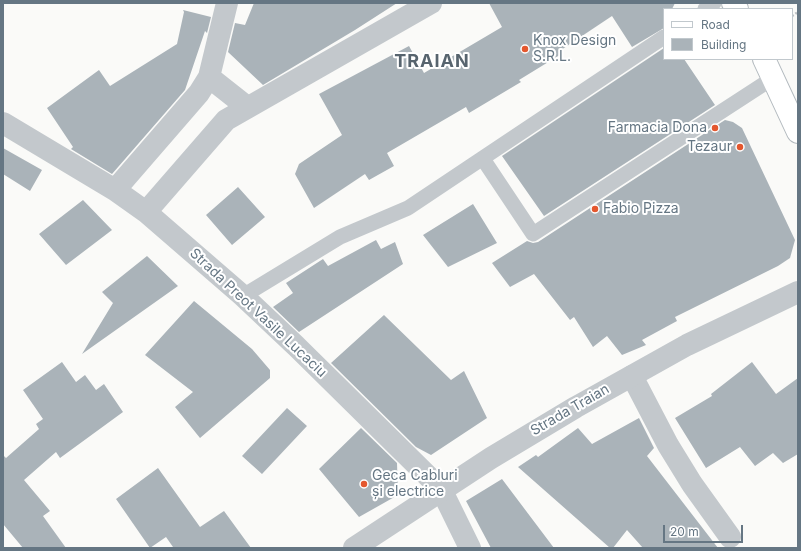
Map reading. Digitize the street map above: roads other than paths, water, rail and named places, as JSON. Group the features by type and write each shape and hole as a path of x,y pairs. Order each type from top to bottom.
{"main road":[{"path":"768,68 798,132"}],"street":[{"path":"115,190 198,93 208,77 227,3"},
{"path":"146,212 226,120 431,3"},
{"path":"208,77 247,107"},
{"name":"Strada Preot Vasile Lucaciu","path":"3,123 115,190 146,212 243,296 441,489 470,548"},
{"name":"Strada Traian","path":"354,548 441,489 534,431 687,345 798,292"},
{"path":"773,304 798,310"},
{"path":"632,376 668,444 692,484 730,537"}],"lane":[{"path":"243,296 340,237 408,208 663,38"},
{"path":"483,159 533,234 768,68"}],"place":[{"name":"Knox Design S.R.L.","path":"525,49"},
{"name":"Farmacia Dona","path":"715,128"},
{"name":"Tezaur","path":"740,147"},
{"name":"Fabio Pizza","path":"595,209"},
{"name":"Geca Cabluri și electrice","path":"364,484"}],"district":[{"name":"TRAIAN","path":"432,62"}]}
